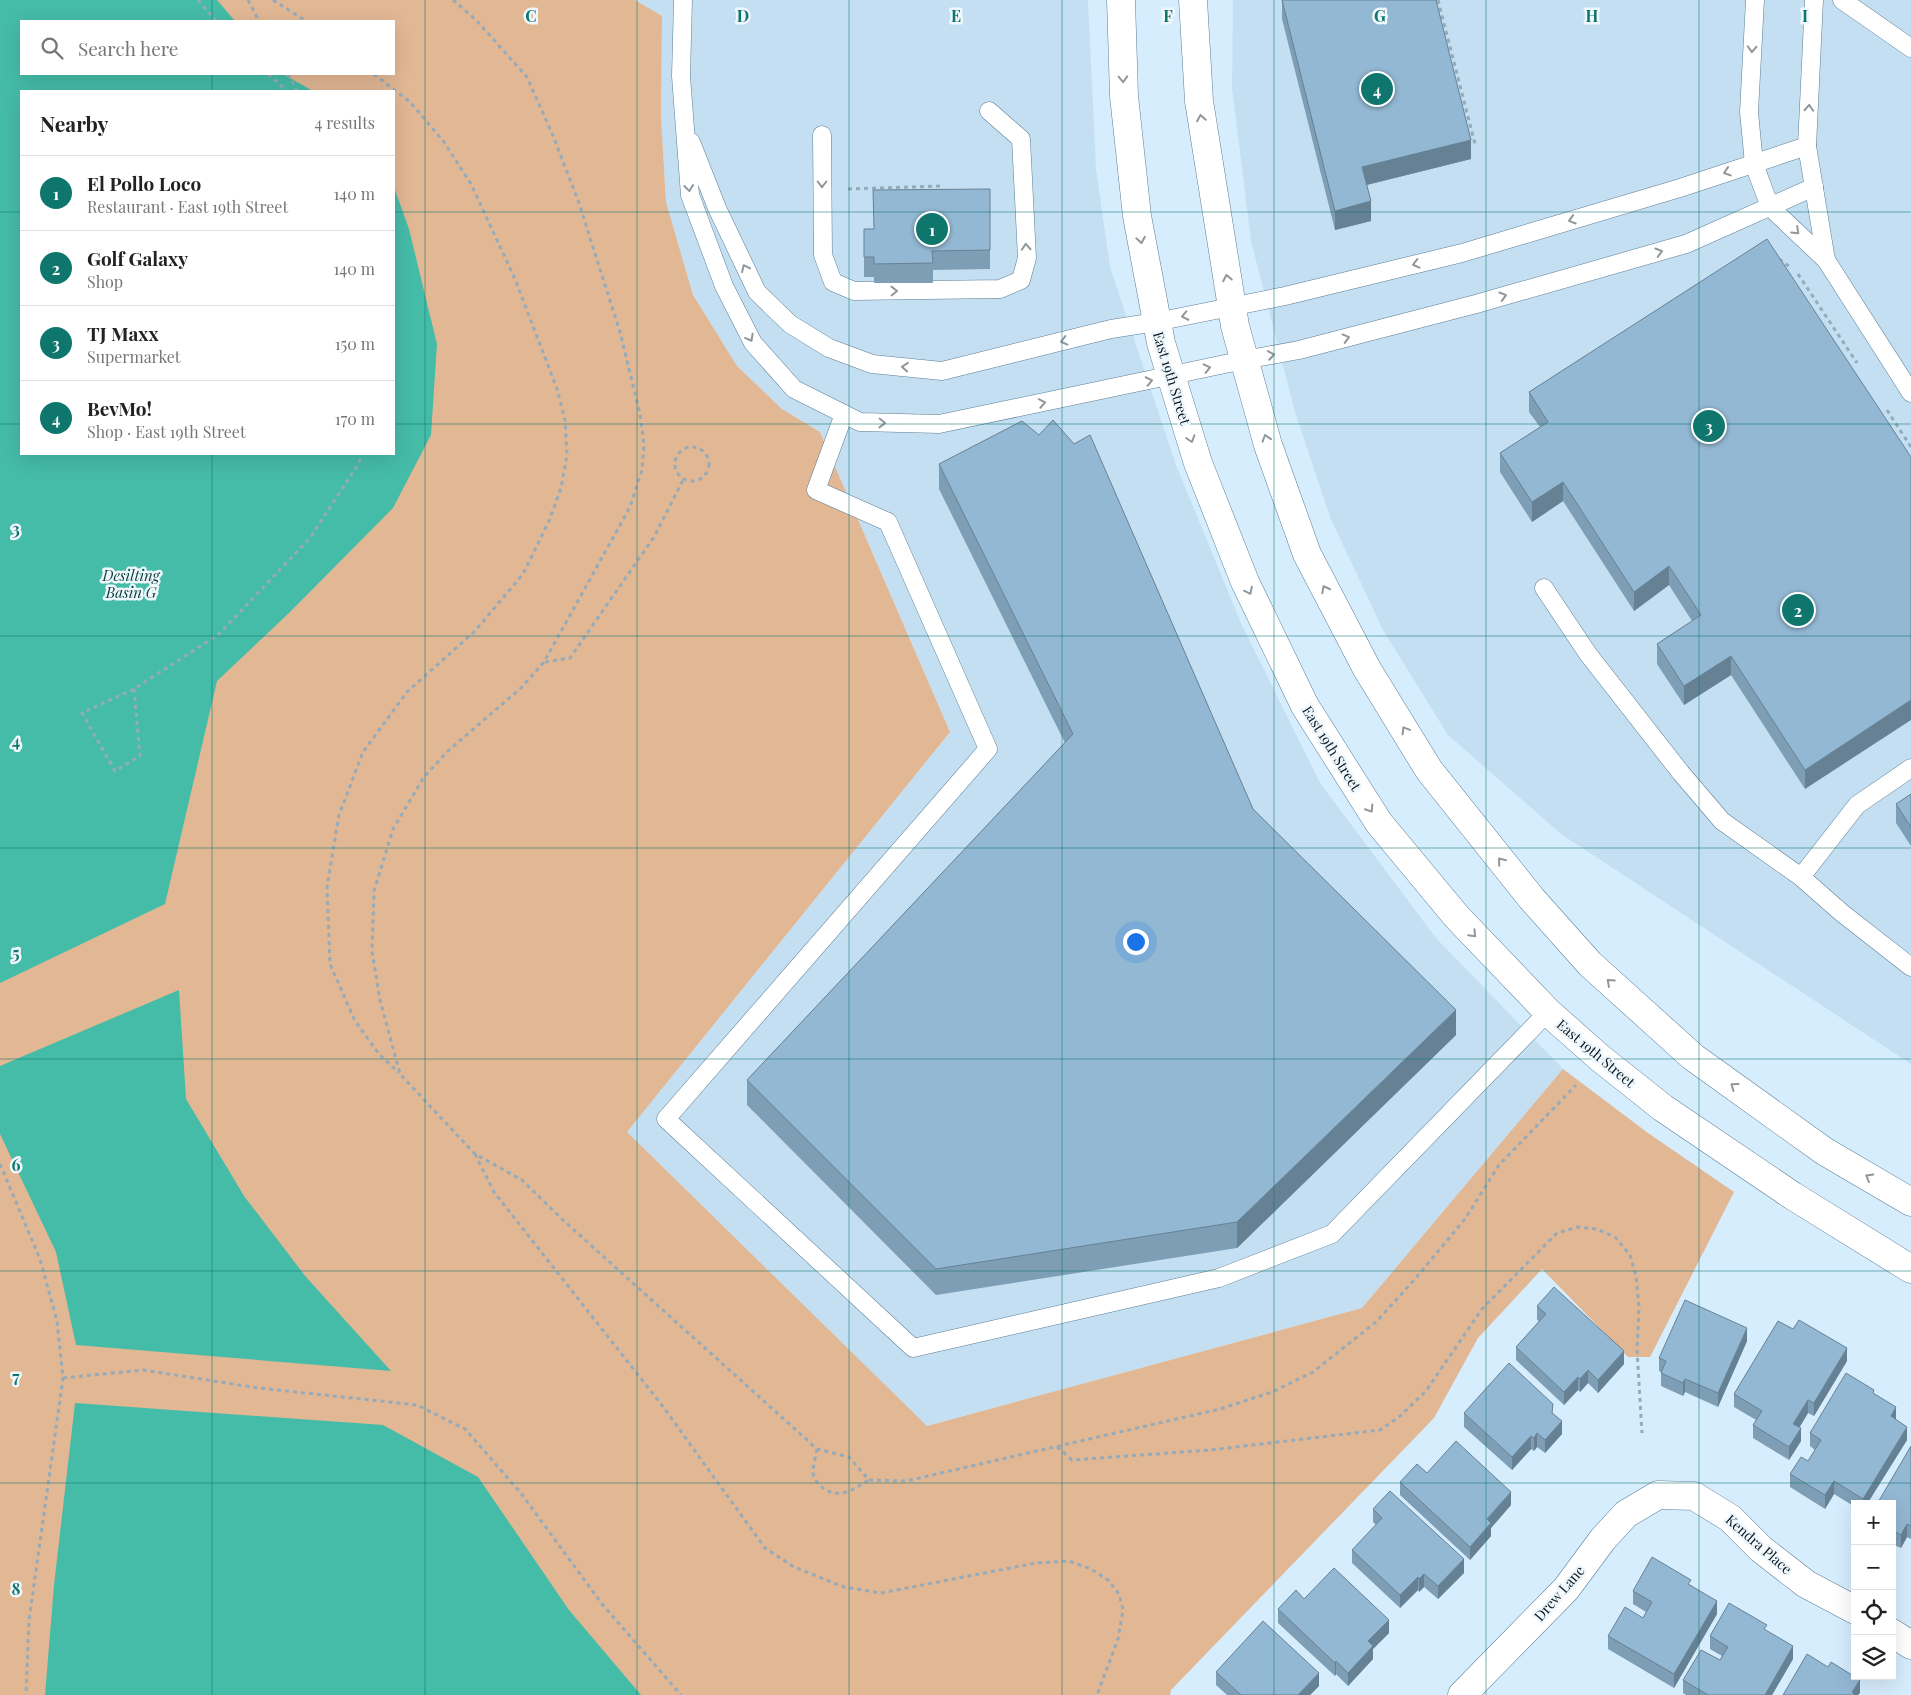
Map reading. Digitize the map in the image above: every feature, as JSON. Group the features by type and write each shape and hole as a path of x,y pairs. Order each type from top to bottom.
{"main road":[{"name":"East 19th Street","path":"1121,0 1124,96 1137,216 1156,322 1198,462 1245,582 1304,706 1379,823 1457,918 1548,1012 1600,1058 1663,1108 1793,1196 1911,1269"},
{"path":"1193,0 1199,101 1235,326 1268,445 1307,554 1367,669 1429,770 1532,899 1590,964 1693,1057 1824,1150 1911,1202"},
{"name":"Kendra Place","path":"1658,1495 1694,1496 1730,1518 1761,1549 1806,1584 1851,1608"},
{"name":"Drew Lane","path":"1462,1695 1566,1589 1603,1539 1626,1514 1658,1495"},
{"path":"1895,1635 1911,1645"}],"lane":[{"path":"683,0 681,76 690,195 724,286 753,344 794,389 860,422 939,424 1299,350 1486,301 1686,244 1814,187"},
{"path":"1755,0 1749,112 1754,164 1770,207 1826,260 1911,393"},
{"path":"1814,0 1807,146 1826,260"},
{"path":"1842,0 1911,48"},
{"path":"822,135 823,255 833,282 854,291 1000,289 1021,280 1027,258 1022,139 989,111"},
{"path":"684,122 717,208 757,292 790,324 829,348 872,364 942,371 1111,329 1156,322 1285,296 1462,253 1807,146"},
{"path":"844,414 816,490 888,522 988,749 666,1119 913,1348 1219,1278 1332,1234 1548,1012"},
{"path":"1544,588 1588,654 1681,773 1722,820 1801,877 1842,913 1911,967"},
{"path":"1801,877 1857,804 1911,768"}],"path":[{"path":"198,0 215,20"},
{"path":"248,0 259,20"},
{"path":"273,0 304,20"},
{"path":"1438,0 1475,144"},
{"path":"269,75 285,90"},
{"path":"289,75 296,90"},
{"path":"375,75 395,90"},
{"path":"395,90 410,102 444,142 471,184 515,279 557,389 564,420 567,455 561,488 549,521 523,574 475,631 407,692 364,752 339,815 327,887 330,964 355,1021 378,1054 400,1074"},
{"path":"840,189 941,186 942,194"},
{"path":"1774,255 1796,271 1862,371"},
{"path":"1884,405 1911,446"},
{"path":"689,446 703,449 709,460 708,472 697,481 683,480 674,469 677,453 689,446"},
{"path":"134,689 140,756 115,771 82,713 134,689 219,634 261,592 310,538 359,464 362,455"},
{"path":"544,662 570,658 654,537 683,480"},
{"path":"475,1154 494,1192 662,1404 765,1548 802,1571 844,1587 881,1592 1036,1563 1069,1561 1091,1570 1108,1580 1119,1594 1123,1610 1118,1639 1097,1695"},
{"path":"0,1164 40,1259 57,1321 63,1378 30,1620 26,1695"},
{"path":"1057,1447 1072,1460 1210,1450 1380,1430 1399,1417 1426,1391 1482,1309 1557,1233 1578,1227 1597,1229 1615,1237 1630,1255 1636,1276 1639,1308 1637,1350 1642,1433"},
{"path":"63,1378 143,1370 259,1388 418,1405 465,1429 520,1492 602,1604 681,1695"},
{"path":"817,1449 813,1474 818,1484 828,1492 839,1494 853,1490 869,1480"}],"shaded area":[{"path":"0,0 635,0 662,16 661,117 666,202 693,295 737,366 782,409 820,432 950,732 627,1132 927,1426 1362,1308 1563,1069 1648,1133 1734,1192 1650,1357 1628,1357 1542,1269 1478,1338 1434,1418 1171,1690 1170,1695 0,1695"},
{"path":"635,0 1088,0 1096,169 1110,267 1176,465 1241,623 1320,783 1436,938 1563,1069 1362,1308 926,1426 627,1132 950,732 820,432 782,409 737,366 693,295 666,202 661,117 662,16"},
{"path":"1233,0 1911,0 1911,1064 1561,834 1448,735 1383,630 1330,517 1295,412 1251,241 1232,88"}],"water":[{"name":"Desilting Basin G","path":"0,0 217,0 234,20 20,20 20,75 285,75 311,90 20,90 20,455 395,455 395,190 409,229 437,344 431,435 393,508 289,613 217,681 165,904 0,983"},
{"path":"179,990 186,1099 244,1196 306,1277 391,1371 76,1345 56,1252 0,1134 0,1066"},
{"path":"75,1403 383,1425 478,1477 569,1610 641,1695 45,1695 54,1585"}],"building":[{"path":"1282,0 1436,0 1471,140 1362,167 1371,201 1335,211"},
{"path":"990,189 990,250 932,251 933,263 874,264 874,257 864,257 864,229 874,229 873,190"},
{"path":"1767,239 1911,457 1911,700 1805,770 1731,656 1684,686 1657,644 1701,615 1669,566 1634,592 1563,482 1532,502 1500,453 1548,422 1529,392"},
{"path":"1053,420 1074,444 1090,435 1253,809 1456,1010 1237,1222 936,1269 747,1080 1073,734 939,464 1022,421 1039,435"},
{"path":"1911,794 1911,827 1896,804"},
{"path":"1554,1287 1624,1351 1598,1380 1588,1370 1580,1379 1578,1377 1564,1392 1516,1347 1546,1314 1537,1306"},
{"path":"1685,1300 1747,1328 1718,1393 1685,1379 1683,1383 1661,1373 1666,1361 1659,1358"},
{"path":"1799,1320 1847,1348 1814,1403 1808,1400 1793,1424 1801,1428 1789,1447 1753,1425 1762,1411 1734,1394 1778,1321 1793,1329"},
{"path":"1509,1363 1553,1404 1552,1413 1562,1421 1545,1440 1537,1433 1534,1438 1531,1436 1512,1457 1464,1413"},
{"path":"1846,1373 1874,1390 1873,1393 1896,1407 1891,1416 1907,1427 1863,1499 1834,1481 1825,1495 1790,1474 1801,1457 1808,1461 1821,1440 1810,1433"},
{"path":"1456,1441 1511,1492 1487,1519 1491,1523 1470,1547 1400,1482 1417,1464 1427,1473"},
{"path":"1911,1446 1911,1526 1907,1524 1901,1535 1896,1532 1896,1500 1879,1500"},
{"path":"1390,1491 1464,1559 1438,1586 1424,1574 1419,1579 1418,1577 1400,1595 1352,1550 1382,1518 1373,1509"},
{"path":"1652,1557 1691,1580 1688,1584 1717,1601 1674,1674 1608,1636 1625,1607 1643,1618 1652,1602 1633,1591"},
{"path":"1334,1568 1389,1620 1368,1641 1373,1646 1348,1673 1278,1609 1296,1590 1304,1599"},
{"path":"1729,1603 1767,1625 1764,1629 1793,1646 1765,1695 1708,1695 1683,1680 1701,1650 1720,1660 1728,1647 1710,1636"},
{"path":"1263,1621 1319,1673 1298,1695 1241,1695 1216,1672"},
{"path":"1807,1654 1828,1667 1831,1662 1851,1674 1851,1680 1860,1680 1852,1692 1855,1695 1783,1695"}],"place":[{"name":"BevMo!","path":"1377,89"},
{"name":"El Pollo Loco","path":"932,229"},
{"name":"TJ Maxx","path":"1709,426"},
{"name":"Golf Galaxy","path":"1798,610"}]}
